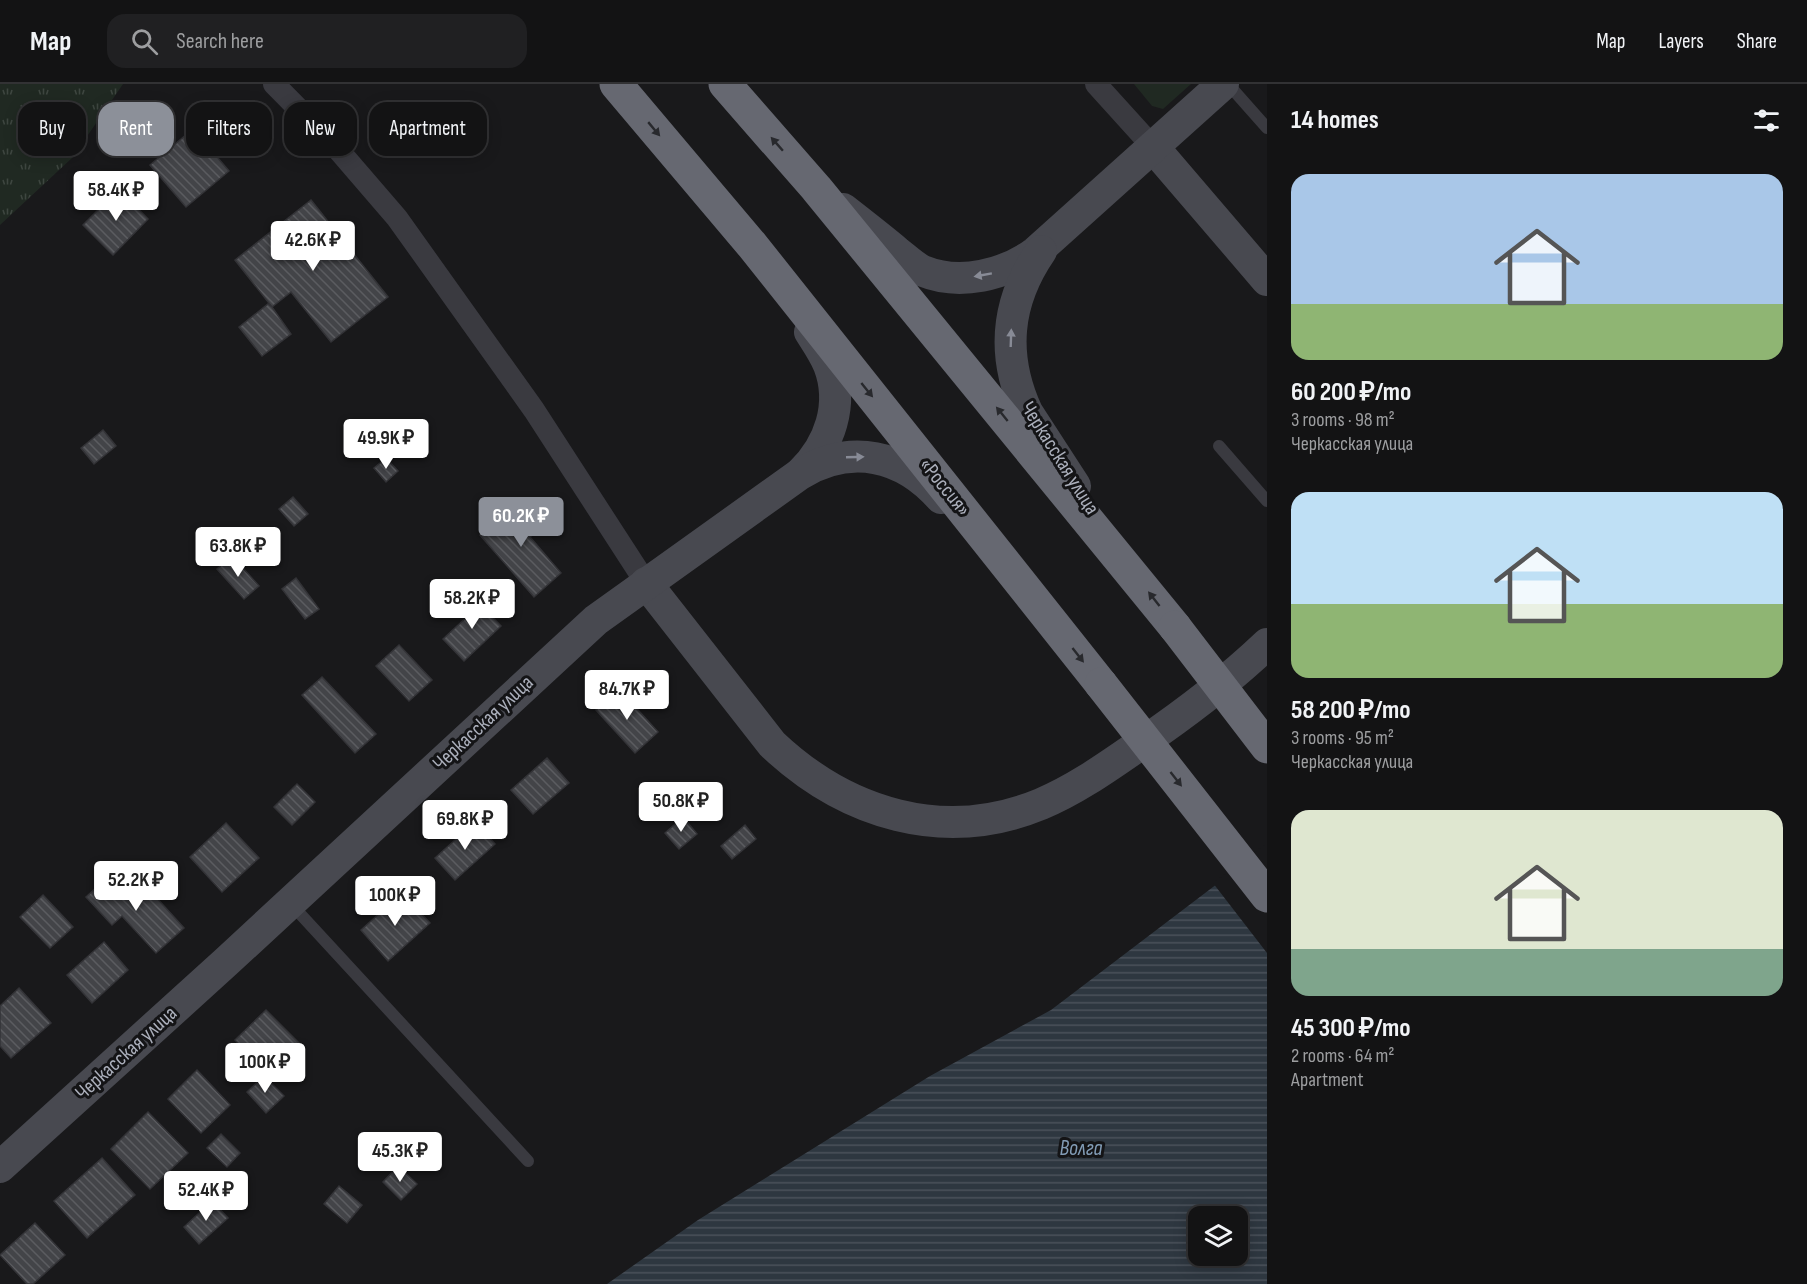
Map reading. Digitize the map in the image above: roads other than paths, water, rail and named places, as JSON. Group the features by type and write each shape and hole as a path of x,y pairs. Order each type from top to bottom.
{"highway":[{"name":"«Россия»","path":"616,84 752,245 1056,626 1267,896"},
{"path":"725,84 816,188 1132,572 1267,747"}],"street":[{"path":"274,84 335,146 397,218 534,410 646,583 772,744 793,764 817,781 861,802 898,816 926,821 954,822 1012,813 1066,792 1117,760 1228,680 1267,644"},
{"path":"1096,84 1267,280"},
{"name":"Черкасская улица","path":"816,188 921,270 940,276 970,277 1000,271 1028,258 1226,84"},
{"name":"Черкасская улица","path":"1052,238 1042,249 1027,274 1016,300 1010,342 1013,371 1021,399 1035,424 1132,572"},
{"name":"Черкасская улица","path":"752,245 820,348 829,366 834,385 835,405 829,434 820,451 800,474"},
{"name":"Черкасская улица","path":"0,1167 596,620 800,474 828,461 858,456 879,458 908,469 932,488 1056,626"}],"lane":[{"path":"1226,84 1267,128"},
{"path":"1219,446 1267,501"},
{"path":"290,903 528,1161"}],"water":[{"name":"Волга","path":"1267,846 1267,1284 607,1284 698,1220 930,1076 1051,1010"}]}
